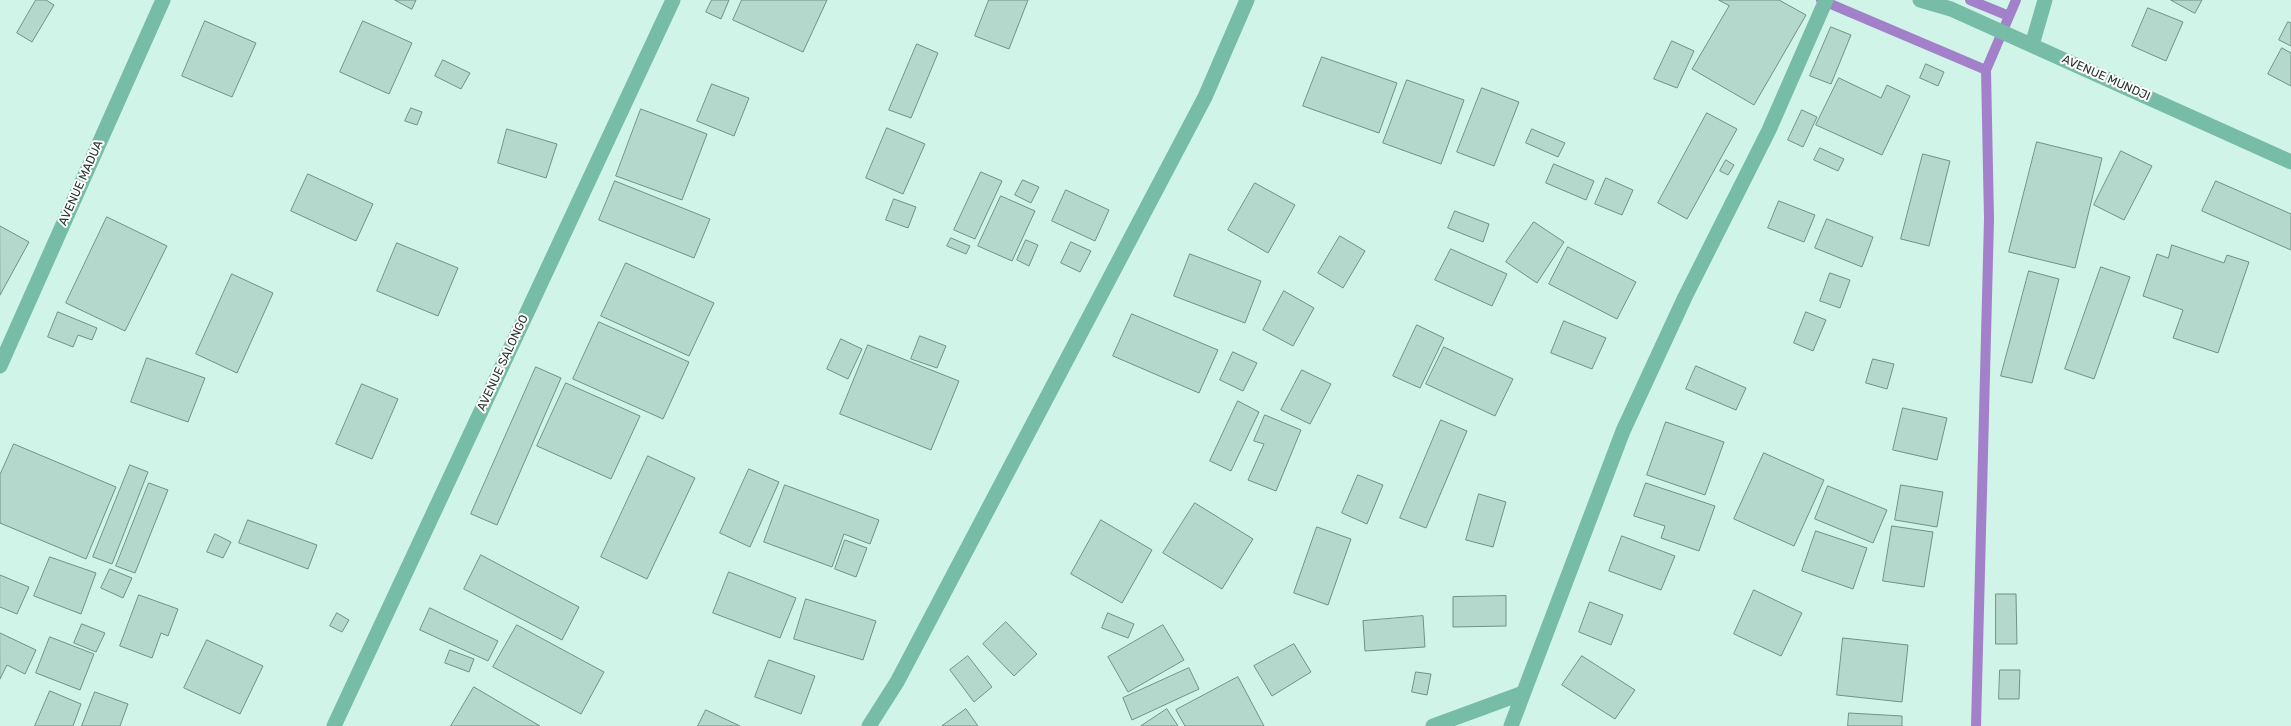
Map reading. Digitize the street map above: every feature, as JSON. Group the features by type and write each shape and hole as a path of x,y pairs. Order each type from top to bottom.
{"street":[{"name":"AVENUE MADUA","path":"0,366 162,0"},
{"name":"AVENUE SALONGO","path":"334,726 673,0"},
{"path":"869,726 897,682 1205,97 1247,0"},
{"path":"1510,726 1622,431 1685,297 1769,130 1826,0"},
{"name":"AVENUE MUNDJI","path":"1920,0 1954,5 1969,18 2291,162"},
{"path":"2032,45 2046,0"},
{"path":"1433,726 1523,693"}],"building":[{"path":"36,0 46,0 54,5 32,42 17,33"},
{"path":"395,0 416,0 412,9"},
{"path":"712,0 729,0 721,19 706,12"},
{"path":"742,0 827,0 803,52 733,20"},
{"path":"989,0 1028,0 1009,49 975,36"},
{"path":"1719,0 1779,0 1806,15 1754,105 1692,69 1729,6"},
{"path":"2171,0 2202,0 2195,13"},
{"path":"2148,8 2183,22 2166,61 2132,46"},
{"path":"205,21 256,43 232,97 182,76"},
{"path":"363,21 412,43 389,94 340,72"},
{"path":"2288,22 2291,23 2291,46 2279,40"},
{"path":"1831,27 1851,35 1831,84 1810,76"},
{"path":"1672,41 1694,51 1677,88 1654,79"},
{"path":"917,44 938,53 911,118 889,110"},
{"path":"2282,48 2291,53 2291,86 2268,74"},
{"path":"1322,57 1397,83 1379,133 1303,106"},
{"path":"443,60 470,73 461,89 435,76"},
{"path":"1926,64 1944,72 1938,86 1920,78"},
{"path":"1839,78 1881,98 1887,85 1910,96 1882,155 1816,125"},
{"path":"1407,80 1464,100 1441,164 1383,143"},
{"path":"712,84 749,98 734,136 697,121"},
{"path":"1482,88 1519,102 1494,166 1457,152"},
{"path":"411,108 422,112 417,125 405,121"},
{"path":"641,109 707,134 682,200 616,176"},
{"path":"1802,110 1817,117 1803,147 1788,140"},
{"path":"1707,113 1737,129 1687,219 1658,203"},
{"path":"887,128 925,144 903,194 866,178"},
{"path":"507,129 557,144 546,178 498,163"},
{"path":"1532,129 1565,143 1558,157 1526,143"},
{"path":"2037,142 2102,158 2075,268 2009,252"},
{"path":"1820,148 1844,159 1838,171 1814,160"},
{"path":"2121,151 2152,166 2124,220 2094,205"},
{"path":"1923,154 1950,161 1929,246 1901,239"},
{"path":"1726,160 1734,165 1728,175 1720,171"},
{"path":"1554,164 1594,181 1586,200 1546,183"},
{"path":"981,172 1002,181 975,239 954,230"},
{"path":"308,174 373,204 356,241 291,211"},
{"path":"1606,178 1633,190 1622,215 1595,204"},
{"path":"1023,180 1039,187 1031,203 1015,195"},
{"path":"615,181 710,219 694,258 599,220"},
{"path":"2216,181 2291,214 2291,250 2202,211"},
{"path":"1255,183 1295,205 1268,253 1228,230"},
{"path":"1066,190 1109,210 1095,241 1052,221"},
{"path":"1001,196 1035,211 1012,261 978,246"},
{"path":"894,199 916,207 908,228 886,220"},
{"path":"1779,201 1815,215 1804,242 1768,228"},
{"path":"1455,211 1489,224 1483,242 1448,228"},
{"path":"107,217 167,246 125,331 66,303"},
{"path":"1827,219 1873,237 1862,267 1815,248"},
{"path":"1534,222 1564,242 1537,283 1506,262"},
{"path":"0,226 29,242 0,295"},
{"path":"1340,236 1365,251 1343,288 1318,273"},
{"path":"951,238 970,246 966,254 947,246"},
{"path":"1026,240 1038,245 1029,266 1017,260"},
{"path":"1071,242 1091,251 1080,272 1061,263"},
{"path":"397,243 458,268 438,316 377,291"},
{"path":"2172,245 2224,263 2227,255 2249,262 2218,353 2173,338 2183,310 2143,296 2157,254 2168,258"},
{"path":"1568,247 1636,282 1617,319 1549,284"},
{"path":"1451,249 1507,274 1492,306 1435,280"},
{"path":"1190,254 1261,281 1245,323 1174,296"},
{"path":"626,263 714,303 689,356 601,316"},
{"path":"2101,267 2130,277 2094,379 2065,369"},
{"path":"2029,271 2059,279 2032,383 2001,376"},
{"path":"1830,273 1850,280 1840,308 1820,301"},
{"path":"232,274 273,293 237,373 196,354"},
{"path":"1284,291 1314,308 1293,346 1263,330"},
{"path":"58,312 97,328 92,340 78,335 73,347 48,337"},
{"path":"1806,312 1826,320 1813,351 1794,343"},
{"path":"1132,314 1218,350 1199,393 1113,356"},
{"path":"1564,321 1606,338 1592,369 1551,353"},
{"path":"599,322 689,362 663,419 573,379"},
{"path":"1417,325 1444,338 1420,388 1393,376"},
{"path":"920,336 946,346 937,368 911,359"},
{"path":"841,339 862,349 848,379 827,369"},
{"path":"868,345 959,381 931,450 840,414"},
{"path":"1444,347 1513,379 1495,416 1426,384"},
{"path":"1233,352 1257,363 1243,391 1220,380"},
{"path":"147,358 205,378 188,422 131,402"},
{"path":"1873,359 1894,364 1887,389 1866,383"},
{"path":"1696,366 1746,388 1736,410 1686,389"},
{"path":"536,367 561,378 497,525 471,514"},
{"path":"1302,370 1331,384 1310,424 1281,410"},
{"path":"566,383 640,416 611,479 537,446"},
{"path":"362,384 398,399 372,459 336,444"},
{"path":"1238,401 1259,412 1231,471 1210,461"},
{"path":"1903,408 1947,418 1937,460 1893,450"},
{"path":"1265,415 1301,430 1276,491 1248,480 1264,444 1254,441"},
{"path":"1441,420 1467,431 1426,528 1400,518"},
{"path":"1666,422 1724,442 1705,495 1647,475"},
{"path":"14,444 116,487 86,559 0,523 0,475"},
{"path":"1764,453 1824,480 1794,546 1734,519"},
{"path":"648,456 695,478 647,579 601,557"},
{"path":"130,465 148,472 112,564 93,557"},
{"path":"749,469 779,482 750,547 720,533"},
{"path":"1358,475 1383,485 1367,524 1342,513"},
{"path":"149,483 168,490 135,573 116,566"},
{"path":"1646,483 1715,506 1699,551 1661,538 1665,526 1634,516"},
{"path":"785,485 879,520 870,544 844,534 832,567 764,542"},
{"path":"1901,485 1943,492 1937,527 1895,520"},
{"path":"1828,486 1887,510 1873,543 1815,519"},
{"path":"1479,494 1506,502 1493,547 1466,540"},
{"path":"1195,503 1253,539 1222,589 1163,553"},
{"path":"248,520 317,545 308,569 239,543"},
{"path":"1101,520 1152,550 1122,603 1071,574"},
{"path":"1892,526 1933,532 1924,587 1883,581"},
{"path":"1317,527 1351,539 1328,605 1294,593"},
{"path":"1816,531 1867,548 1853,589 1802,571"},
{"path":"215,534 231,542 223,558 207,552"},
{"path":"1622,536 1675,556 1661,590 1609,571"},
{"path":"845,540 867,548 856,577 835,569"},
{"path":"481,555 579,607 562,640 464,589"},
{"path":"50,557 96,573 81,614 34,596"},
{"path":"110,569 132,578 123,598 101,588"},
{"path":"729,572 796,598 780,638 713,613"},
{"path":"0,575 29,587 17,614 0,607"},
{"path":"1754,590 1802,613 1781,656 1734,634"},
{"path":"1996,594 2016,594 2017,644 1996,644"},
{"path":"139,595 178,609 168,636 161,633 152,658 120,646"},
{"path":"1506,596 1506,626 1453,627 1453,597"},
{"path":"806,599 876,621 863,660 794,639"},
{"path":"1590,602 1623,615 1611,645 1579,632"},
{"path":"430,608 498,641 488,661 420,630"},
{"path":"337,613 349,620 342,632 330,626"},
{"path":"1108,613 1134,624 1128,638 1102,628"},
{"path":"1423,616 1425,647 1365,651 1363,621"},
{"path":"1006,622 1037,654 1014,676 983,644"},
{"path":"82,624 105,633 96,652 74,643"},
{"path":"517,625 604,672 581,714 493,667"},
{"path":"1163,625 1184,660 1128,692 1108,657"},
{"path":"0,633 36,650 25,674 7,665 0,679"},
{"path":"50,637 94,654 80,690 36,673"},
{"path":"1843,638 1908,645 1902,702 1837,695"},
{"path":"207,640 263,666 240,714 184,688"},
{"path":"1294,644 1311,672 1272,696 1254,666"},
{"path":"450,650 474,659 469,672 445,663"},
{"path":"968,656 992,687 974,702 950,670"},
{"path":"1582,656 1635,690 1615,719 1562,685"},
{"path":"769,660 815,676 801,714 755,697"},
{"path":"1189,668 1199,689 1132,720 1123,698"},
{"path":"2000,670 2020,670 2019,699 1999,699"},
{"path":"1416,672 1431,674 1427,695 1412,692"},
{"path":"1238,677 1264,726 1185,726 1176,710"},
{"path":"474,687 540,726 451,726"},
{"path":"50,691 81,704 73,726 35,726"},
{"path":"95,692 128,704 120,726 82,726"},
{"path":"966,709 978,726 942,726"},
{"path":"1167,709 1178,726 1141,726"},
{"path":"706,710 740,726 698,726"},
{"path":"1849,713 1902,716 1902,726 1848,726"}],"waterway":[{"path":"1821,0 1986,70"},
{"path":"1970,0 2009,16"},
{"path":"1976,726 1989,219 1986,70 2016,0"}]}
